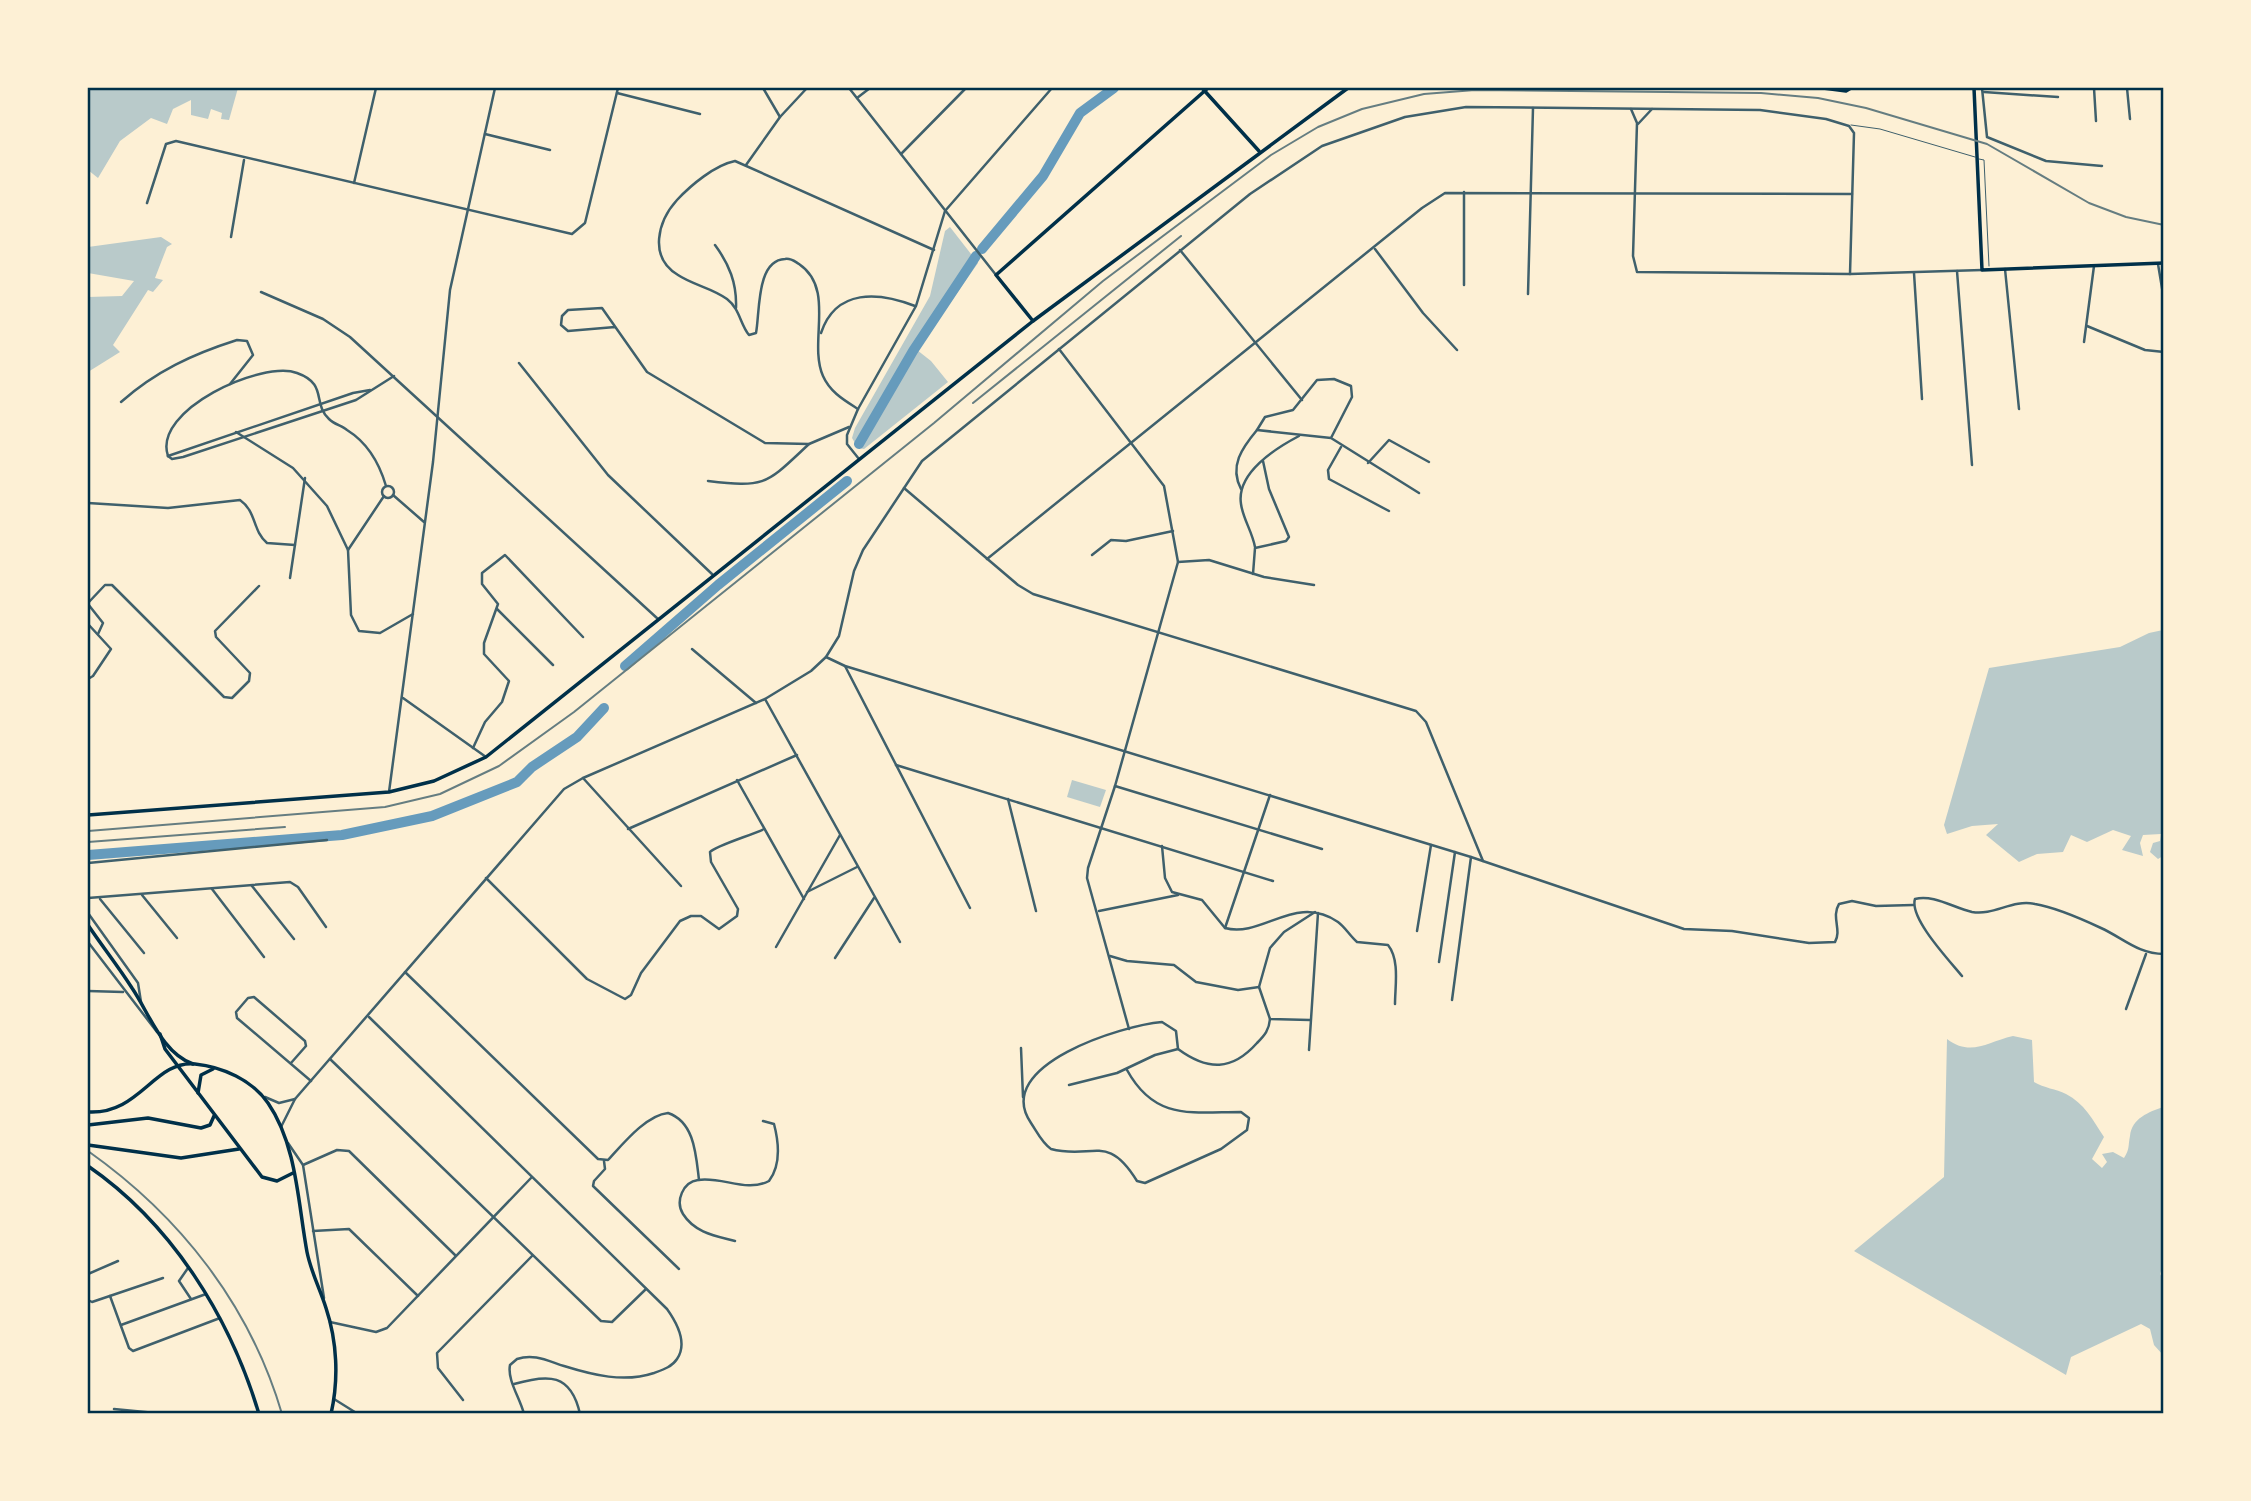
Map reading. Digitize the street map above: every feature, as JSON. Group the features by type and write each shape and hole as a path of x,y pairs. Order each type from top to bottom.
{"main road":[{"path":"88,814 389,792 434,781 486,757 712,574 1033,321 1259,151 1348,88"},
{"path":"1824,88 1846,91 1851,88"},
{"path":"1974,88 1982,270 2164,263"},
{"path":"1033,321 996,275 1205,89 1259,151"},
{"path":"88,925 160,1034 176,1055 193,1064"},
{"path":"160,1034 165,1049 266,1181 277,1181 293,1173"},
{"path":"88,1112 110,1111 125,1104 176,1064 215,1068 237,1076 262,1095 286,1140 308,1256 330,1322 336,1375 331,1413"},
{"path":"198,1093 201,1075 215,1068"},
{"path":"88,1125 148,1118 201,1128 210,1125 214,1116"},
{"path":"88,1145 181,1158 239,1149"},
{"path":"88,1166 106,1179 149,1220 188,1268 220,1318 241,1359 259,1413"}],"street":[{"path":"354,184 376,88"},
{"path":"389,792 403,698 450,290 495,88"},
{"path":"147,203 167,142 176,141 565,234 577,232 587,214 618,88"},
{"path":"763,88 780,117"},
{"path":"746,165 780,117 807,88"},
{"path":"849,88 996,275"},
{"path":"857,99 870,88"},
{"path":"901,154 966,88"},
{"path":"860,460 847,444 850,427 916,306 945,211 1052,88"},
{"path":"2094,88 2096,121"},
{"path":"2127,88 2130,119"},
{"path":"2057,97 1982,90 1984,132 1987,137 2039,158 2102,166"},
{"path":"617,93 700,114"},
{"path":"1528,294 1533,108"},
{"path":"281,1127 295,1100 559,793 583,778 765,699 800,680 826,657 843,625 856,563 904,488 934,449 1250,194 1331,142 1405,117 1443,109 1760,110 1826,119 1851,127 1850,274"},
{"path":"1632,109 1637,127 1633,256 1637,272 1850,274 1982,270"},
{"path":"1637,127 1653,109"},
{"path":"485,134 550,150"},
{"path":"231,236 244,159"},
{"path":"736,307 714,292 671,270 659,243 662,222 680,198 727,163 739,162 934,250"},
{"path":"1464,192 1464,285"},
{"path":"987,559 1254,341 1438,197 1464,192 1852,194"},
{"path":"715,245 729,267 736,291 736,307 745,330 754,335 766,270 776,261 790,259 805,268 816,284 819,362 823,376 830,388 858,410"},
{"path":"1374,248 1423,313 1457,350"},
{"path":"1181,250 1302,400"},
{"path":"2158,264 2164,300"},
{"path":"2084,342 2094,266"},
{"path":"2005,270 2019,409"},
{"path":"1956,271 1972,465"},
{"path":"1914,273 1922,399"},
{"path":"261,292 323,319 350,337 658,619"},
{"path":"820,336 831,314 845,303 864,295 882,295 916,306"},
{"path":"615,327 568,331 561,325 562,316 568,310 600,307 615,327 647,372 676,392 765,443 809,444"},
{"path":"2087,326 2145,350 2164,352"},
{"path":"121,402 148,379 184,358 237,340 247,341 253,352 252,360 228,387"},
{"path":"1059,348 1164,486 1178,562 1087,878 1129,1029"},
{"path":"519,363 608,475 712,574"},
{"path":"168,456 167,440 176,422 190,408 261,373 294,372 314,382 330,420 368,446 386,486 392,488 393,495 424,522"},
{"path":"168,456 176,459 363,397 394,376"},
{"path":"1253,574 1255,548 1252,531 1241,505 1241,489 1237,481 1236,462 1241,450 1265,417 1293,410 1317,380 1334,379 1351,386 1352,397 1331,438"},
{"path":"168,456 321,403 370,390"},
{"path":"708,481 748,486 762,483 775,476 809,444 850,427"},
{"path":"1257,430 1331,438 1341,447 1419,493"},
{"path":"236,432 241,438 276,456 304,478 327,506 348,550 350,607 359,631 380,634 412,614"},
{"path":"1241,489 1263,461 1299,436"},
{"path":"1368,463 1389,440 1429,462"},
{"path":"1341,447 1328,470 1329,480 1390,511"},
{"path":"1255,548 1286,541 1289,537 1269,489 1263,461"},
{"path":"290,578 304,478"},
{"path":"384,496 382,490 386,486"},
{"path":"904,488 987,559 1034,594 1422,715 1483,861"},
{"path":"348,550 384,496 393,495"},
{"path":"88,503 168,508 240,500 250,508 257,529 267,542 295,545"},
{"path":"1092,555 1111,540 1126,541 1173,531"},
{"path":"473,748 485,722 502,702 508,685 508,677 483,651 497,609 496,599 482,584 482,573 505,555 583,637"},
{"path":"1178,562 1209,561 1253,574 1314,585"},
{"path":"98,634 103,623 88,603 105,585 112,585 224,697 232,698 249,681 250,673 216,637 215,631 259,586"},
{"path":"497,609 553,665"},
{"path":"88,624 111,649 88,679"},
{"path":"692,649 756,703"},
{"path":"826,657 845,666 1471,857 1684,929 1732,931 1809,943 1835,942 1839,936 1835,910 1839,904 1852,901 1875,906 1913,905"},
{"path":"845,666 970,908"},
{"path":"403,698 486,757"},
{"path":"765,699 900,942"},
{"path":"628,829 797,755"},
{"path":"896,765 1273,881"},
{"path":"583,778 681,886"},
{"path":"737,780 804,899"},
{"path":"1115,786 1322,849"},
{"path":"1226,928 1270,795"},
{"path":"1008,798 1036,911"},
{"path":"486,878 574,968 621,999 631,995 641,973 680,921 691,916 701,916 719,929 737,916 738,909 711,862 712,849 764,829"},
{"path":"776,947 841,835"},
{"path":"88,863 327,840"},
{"path":"1417,931 1431,845"},
{"path":"1162,846 1165,878 1172,891 1178,895 1202,900 1226,928 1242,929 1269,920 1317,912 1338,922 1357,942 1384,944 1391,948 1395,970 1395,1004"},
{"path":"1439,962 1455,852"},
{"path":"1452,1000 1471,857"},
{"path":"807,892 858,866"},
{"path":"88,898 252,886 285,881 294,884 326,926"},
{"path":"252,886 294,939"},
{"path":"212,889 264,957"},
{"path":"142,895 177,937"},
{"path":"1098,911 1178,895"},
{"path":"99,898 144,953"},
{"path":"835,958 874,898"},
{"path":"1962,976 1919,921 1913,905 1915,899 1929,899 1981,913 2011,904 2036,904 2102,928 2146,954 2164,954"},
{"path":"1069,1086 1127,1070 1145,1059 1178,1049 1198,1062 1232,1064 1244,1058 1265,1035 1270,1019 1259,987 1276,939 1317,912"},
{"path":"1309,1050 1317,912"},
{"path":"88,913 138,984 141,1002"},
{"path":"88,942 150,1026 160,1034"},
{"path":"2126,1009 2146,954"},
{"path":"1109,956 1127,961 1174,965 1196,982 1238,990 1259,987"},
{"path":"405,972 598,1159 604,1161"},
{"path":"88,991 124,992"},
{"path":"291,1063 306,1046 305,1041 254,997 248,998 236,1016 311,1081"},
{"path":"369,1017 667,1309 679,1329 681,1349 678,1358 672,1365 652,1374 603,1376 531,1356 517,1359 510,1365 513,1384 524,1413"},
{"path":"1270,1019 1310,1020"},
{"path":"1023,1099 1039,1072 1070,1049 1129,1029 1167,1023 1176,1031 1178,1049"},
{"path":"1021,1048 1026,1117 1046,1146 1056,1150 1115,1154 1122,1158 1140,1183 1200,1159 1247,1130 1250,1125 1246,1113 1191,1114 1166,1108 1139,1088 1127,1070"},
{"path":"330,1059 604,1323 614,1320 646,1289"},
{"path":"262,1095 276,1102 295,1100"},
{"path":"678,1269 593,1186 594,1181 604,1169 604,1161 655,1117 668,1113 685,1126 693,1141 699,1180"},
{"path":"735,1241 704,1233 684,1214 681,1194 690,1183 699,1180 746,1185 769,1181 777,1166 777,1141 774,1124 762,1121"},
{"path":"286,1140 303,1166 325,1305"},
{"path":"303,1166 337,1150 349,1151 455,1255"},
{"path":"330,1322 382,1331 531,1178"},
{"path":"313,1231 349,1229 418,1296"},
{"path":"463,1400 438,1368 437,1353 532,1255"},
{"path":"88,1274 118,1261"},
{"path":"188,1268 179,1281 191,1299"},
{"path":"88,1300 110,1296 163,1278"},
{"path":"121,1325 206,1294"},
{"path":"110,1296 129,1348 133,1351 220,1318"},
{"path":"513,1384 546,1377 557,1380 574,1393 580,1413"},
{"path":"334,1399 358,1413"},
{"path":"114,1409 166,1413"}],"lane":[{"path":"1851,127 1860,125 1880,129 1984,160 1989,270"}],"shaded area":[{"path":"88,88 238,88 229,120 221,119 222,113 211,109 208,119 191,115 191,100 173,109 167,124 151,118 120,141 98,178 88,170"},
{"path":"950,227 978,263 917,350 931,361 948,382 864,449 858,448 852,438 855,428 930,296 945,231"},
{"path":"161,237 172,244 167,247 155,278 163,280 153,292 148,290 113,345 120,352 88,372 88,297 122,296 134,281 88,273 88,247"},
{"path":"2163,630 2163,856 2158,859 2150,852 2153,843 2160,841 2161,834 2143,835 2140,843 2143,856 2122,850 2131,836 2113,830 2087,842 2071,835 2063,852 2037,854 2019,862 1986,835 1998,824 1972,826 1947,834 1944,825 1989,668 2120,647 2149,633"},
{"path":"1072,780 1106,790 1100,807 1067,797"},
{"path":"2013,1036 2032,1040 2034,1082 2072,1098 2092,1118 2104,1137 2092,1159 2102,1168 2107,1162 2102,1154 2113,1152 2124,1158 2134,1125 2147,1114 2163,1107 2164,1262 2160,1274 2164,1281 2163,1355 2154,1345 2150,1329 2141,1324 2071,1357 2066,1375 1854,1251 1944,1177 1947,1039 1972,1048"}],"waterway":[{"path":"982,249 1043,176 1080,113 1114,88"},
{"path":"859,444 913,351 976,256"},
{"path":"625,666 718,585 847,481"},
{"path":"88,855 342,835 432,816 517,782 532,767 577,737 604,708"}],"railway":[{"path":"88,831 385,807 440,794 499,766 574,712 934,423 1103,281 1271,155 1318,127 1362,109 1424,94 1475,90 1761,93 1818,98 1866,108 1987,144 2089,203 2126,217 2164,225"},
{"path":"973,403 1181,236"},
{"path":"88,842 285,827"},
{"path":"88,1151 153,1204 207,1266 231,1300 251,1336 282,1414"}]}
